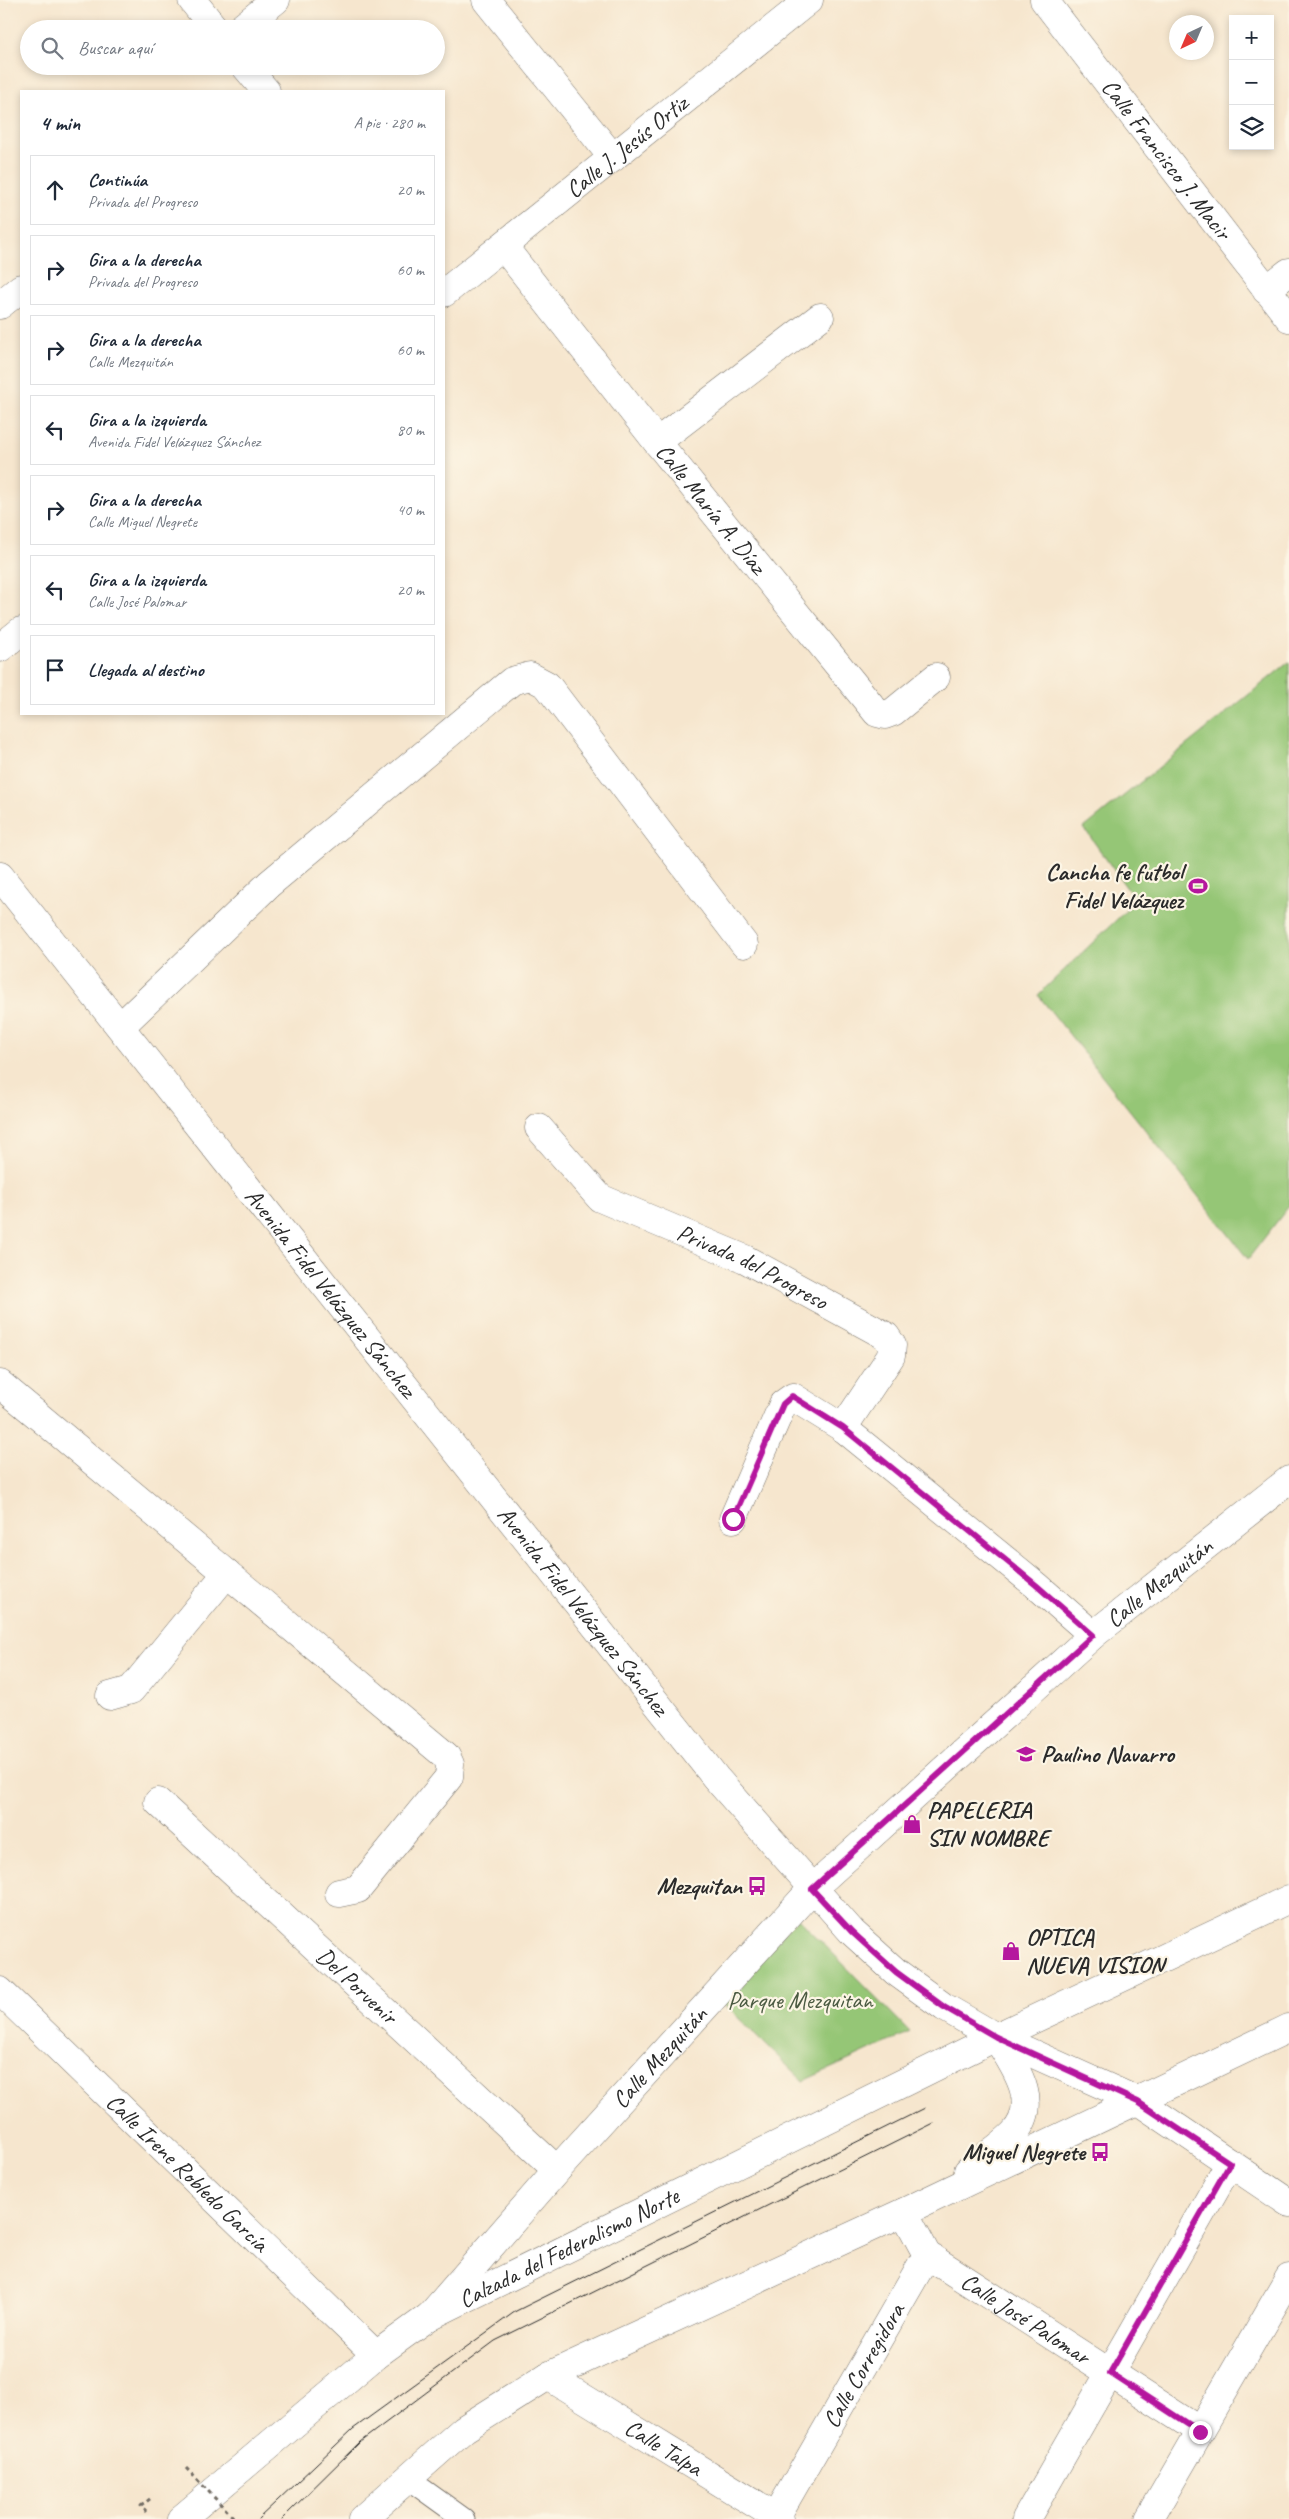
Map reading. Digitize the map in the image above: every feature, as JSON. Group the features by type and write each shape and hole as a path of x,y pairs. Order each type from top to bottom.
{"street":[{"path":"192,0 208,20"},
{"path":"251,20 276,0"},
{"path":"486,0 613,158"},
{"name":"Calle J. Jesús Ortiz","path":"445,292 809,0"},
{"name":"Calle Francisco J. Macir","path":"1044,0 1289,318"},
{"path":"253,75 265,90"},
{"name":"Calle María A. Díaz","path":"503,246 657,442 877,713 885,716 893,712 936,678"},
{"path":"1266,290 1289,272"},
{"path":"0,305 20,289"},
{"path":"657,442 820,317"},
{"path":"0,648 20,632"},
{"path":"121,1026 269,884 512,681 530,676 547,686 744,944"},
{"name":"Avenida Fidel Velázquez Sánchez","path":"0,876 710,1770 812,1889 852,1932 896,1972 944,2007 996,2037 1138,2102 1289,2203"},
{"name":"Privada del Progreso","path":"539,1128 600,1198 744,1259 886,1336 892,1345 891,1356 843,1428"},
{"path":"2,1390 227,1573 446,1756 450,1764 449,1777 358,1889 340,1893"},
{"path":"733,1519 783,1404 792,1396 843,1428 1036,1585 1093,1635"},
{"name":"Calle Mezquitán","path":"430,2316 557,2170 812,1889 1093,1635 1289,1480"},
{"path":"110,1696 131,1690 227,1573"},
{"name":"Del Porvenir","path":"158,1802 557,2170"},
{"name":"Calzada del Federalismo Norte","path":"182,2519 376,2355 430,2316 996,2037 1289,1899"},
{"name":"Calle Irene Robledo García","path":"0,1991 376,2355"},
{"path":"362,2519 464,2429 548,2376 904,2212 1138,2102 1289,2028"},
{"path":"940,2194 1014,2133 1022,2120 1026,2108 1025,2090 1015,2068 996,2037"},
{"path":"1026,2519 1230,2163"},
{"path":"904,2212 927,2255"},
{"name":"Calle José Palomar","path":"927,2255 1200,2432"},
{"name":"Calle Corregidora","path":"778,2518 927,2255"},
{"path":"1149,2519 1289,2278"},
{"name":"Calle Talpa","path":"548,2376 778,2518"}],"lane":[{"path":"407,2478 464,2519"}],"path":[{"path":"186,2468 235,2519"}],"green space":[{"path":"1289,662 1289,1206 1248,1259 1038,995 1136,901 1084,828"},
{"name":"Parque Mezquitan","path":"798,1918 910,2032 803,2081 721,2001"}],"tram line":[{"path":"258,2519 353,2429 516,2311 925,2108"},
{"path":"282,2519 360,2442 495,2341 934,2123"}],"place":[{"name":"Cancha fe futbol Fidel Velázquez","path":"1198,886"},
{"name":"Paulino Navarro","path":"1026,1754"},
{"name":"PAPELERIA SIN NOMBRE","path":"912,1824"},
{"name":"Mezquitan","path":"757,1886"},
{"name":"OPTICA NUEVA VISION","path":"1011,1951"},
{"name":"Miguel Negrete","path":"1100,2152"}],"route":[{"path":"733,1519 783,1404 792,1396 843,1428 1036,1585 1093,1635 812,1889 852,1932 896,1972 944,2007 996,2037 1138,2102 1230,2163 1110,2373 1200,2432"}]}
